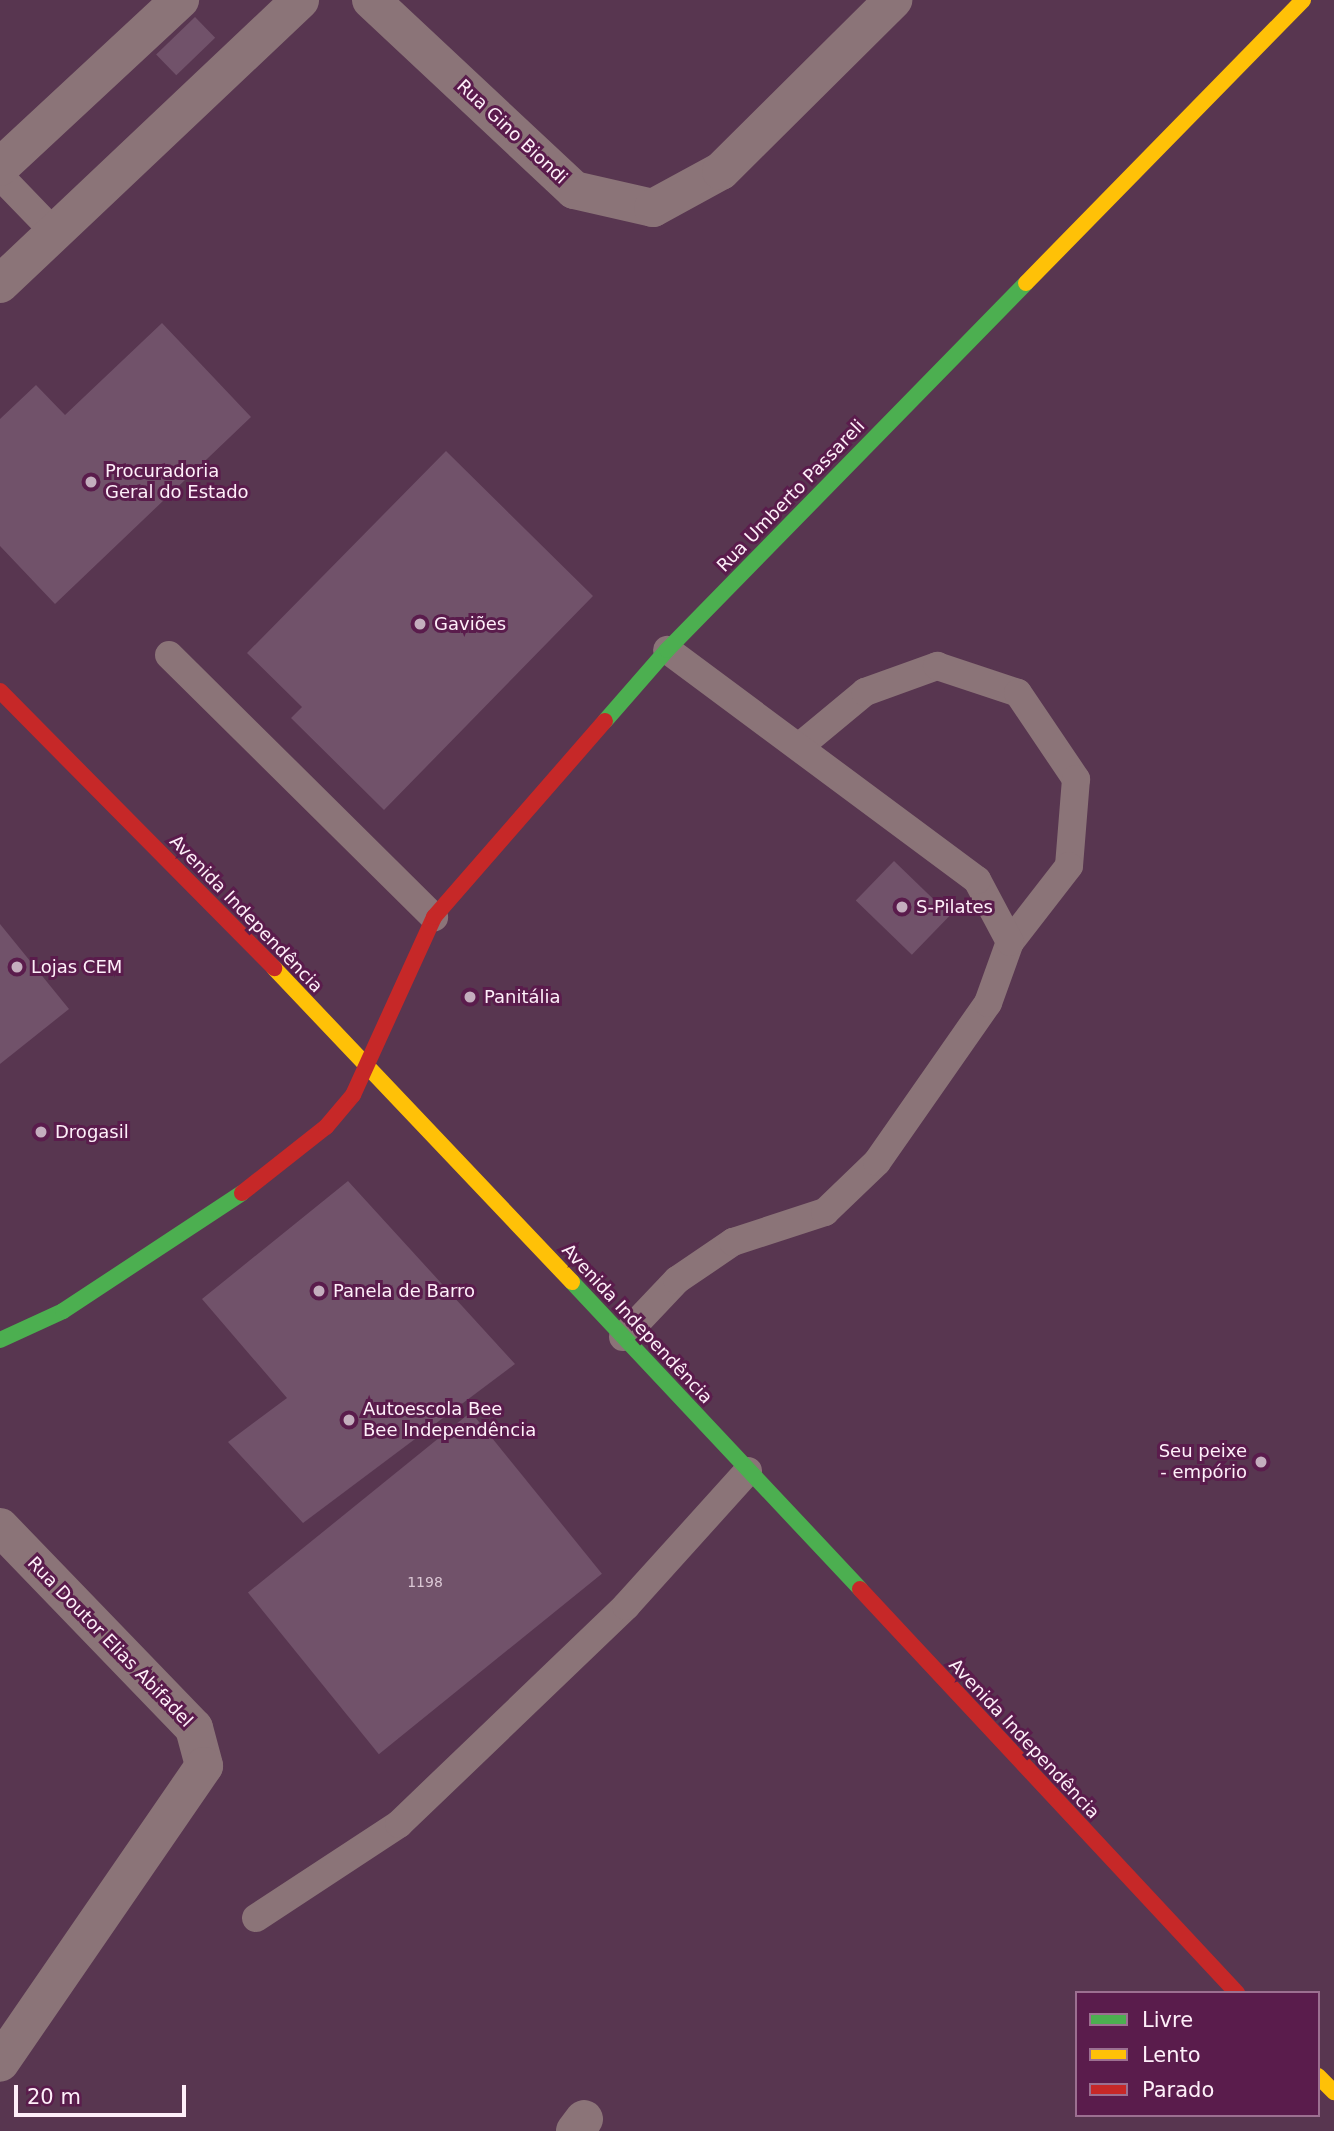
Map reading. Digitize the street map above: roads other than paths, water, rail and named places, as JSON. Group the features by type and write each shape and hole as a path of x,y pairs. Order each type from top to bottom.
{"street":[{"path":"0,167 180,0"},
{"path":"0,284 300,0"},
{"name":"Rua Gino Biondi","path":"371,0 574,190 653,208 722,171 893,0"},
{"name":"Rua Umberto Passareli","path":"0,1340 63,1311 233,1200 326,1128 353,1096 434,917 667,650 1303,0"},
{"name":"Avenida Independência","path":"0,691 369,1064 1235,1991"},
{"name":"Rua Doutor Elias Abifadel","path":"0,1527 194,1728 204,1766 0,2063"},
{"path":"1320,2078 1334,2092"}],"lane":[{"path":"0,176 54,232"},
{"path":"667,650 800,746 976,880 1010,942"},
{"path":"169,655 434,917"},
{"path":"623,1337 677,1280 733,1242 825,1212 877,1162 988,1003 1010,942 1069,866 1076,779 1018,693 937,666 864,692 800,746"},
{"path":"256,1918 399,1824 626,1606 748,1471"}],"place":[{"name":"Procuradoria Geral do Estado","path":"91,482"},
{"name":"Gaviões","path":"420,624"},
{"name":"S-Pilates","path":"902,907"},
{"name":"Lojas CEM","path":"17,967"},
{"name":"Panitália","path":"470,997"},
{"name":"Drogasil","path":"41,1132"},
{"name":"Panela de Barro","path":"319,1291"},
{"name":"Autoescola Bee Bee Independência","path":"349,1420"},
{"name":"Seu peixe - empório","path":"1261,1462"}]}
